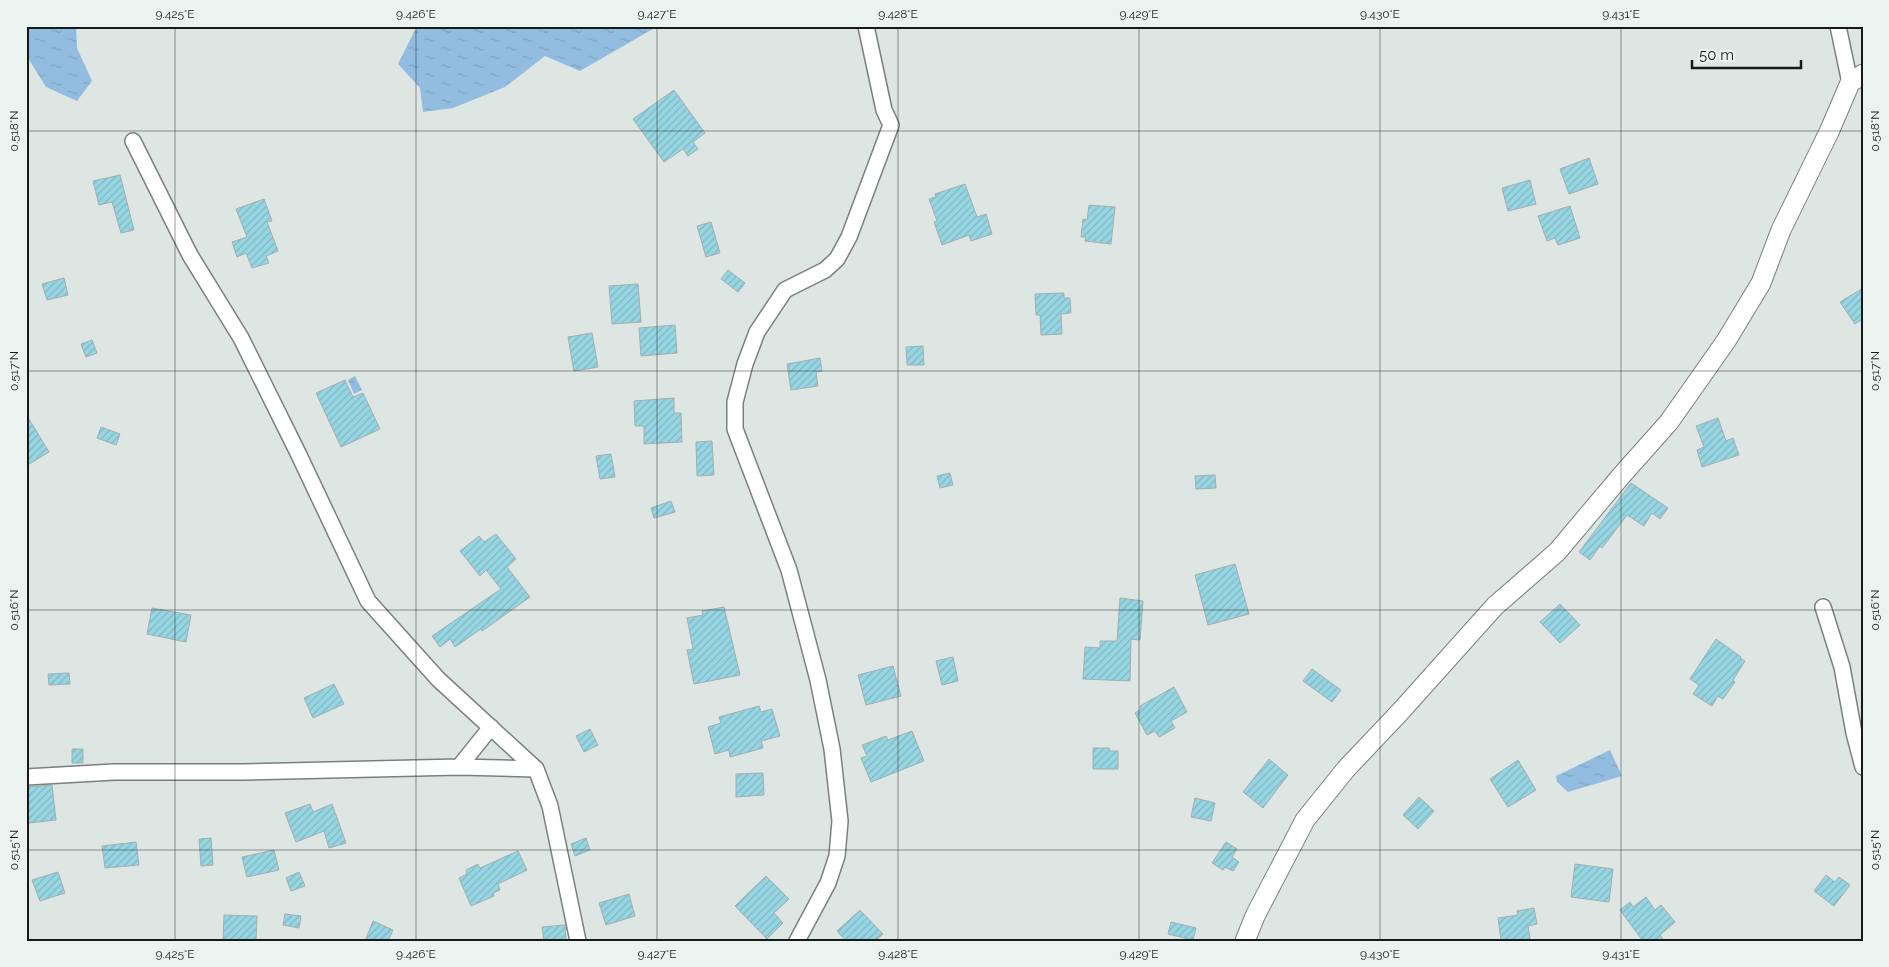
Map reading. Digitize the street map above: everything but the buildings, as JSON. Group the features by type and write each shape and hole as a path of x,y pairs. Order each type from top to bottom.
{"street":[{"path":"797,941 828,883 837,856 840,821 832,749 818,680 788,570 735,429 735,402 745,364 758,332 785,290 825,270 836,259 849,237 891,125 884,110 866,26"},
{"path":"1245,941 1305,820 1346,769 1495,606 1557,552 1669,422 1726,340 1761,283 1781,230 1856,78 1838,26"},
{"path":"133,141 190,255 241,338 368,601 438,679 536,769 550,806 578,941"},
{"path":"1823,607 1842,667 1854,733 1863,767"},
{"path":"459,767 491,727"},
{"path":"26,777 114,772 243,772 459,767 536,769"}],"water":[{"path":"26,26 76,26 77,48 92,81 77,101 46,87 26,55"},
{"path":"417,26 658,26 580,71 545,56 505,87 453,108 423,112 420,88 398,64"},
{"path":"355,376 362,390 354,394 348,380"},
{"path":"1610,750 1622,776 1568,792 1557,782 1556,776"}]}
